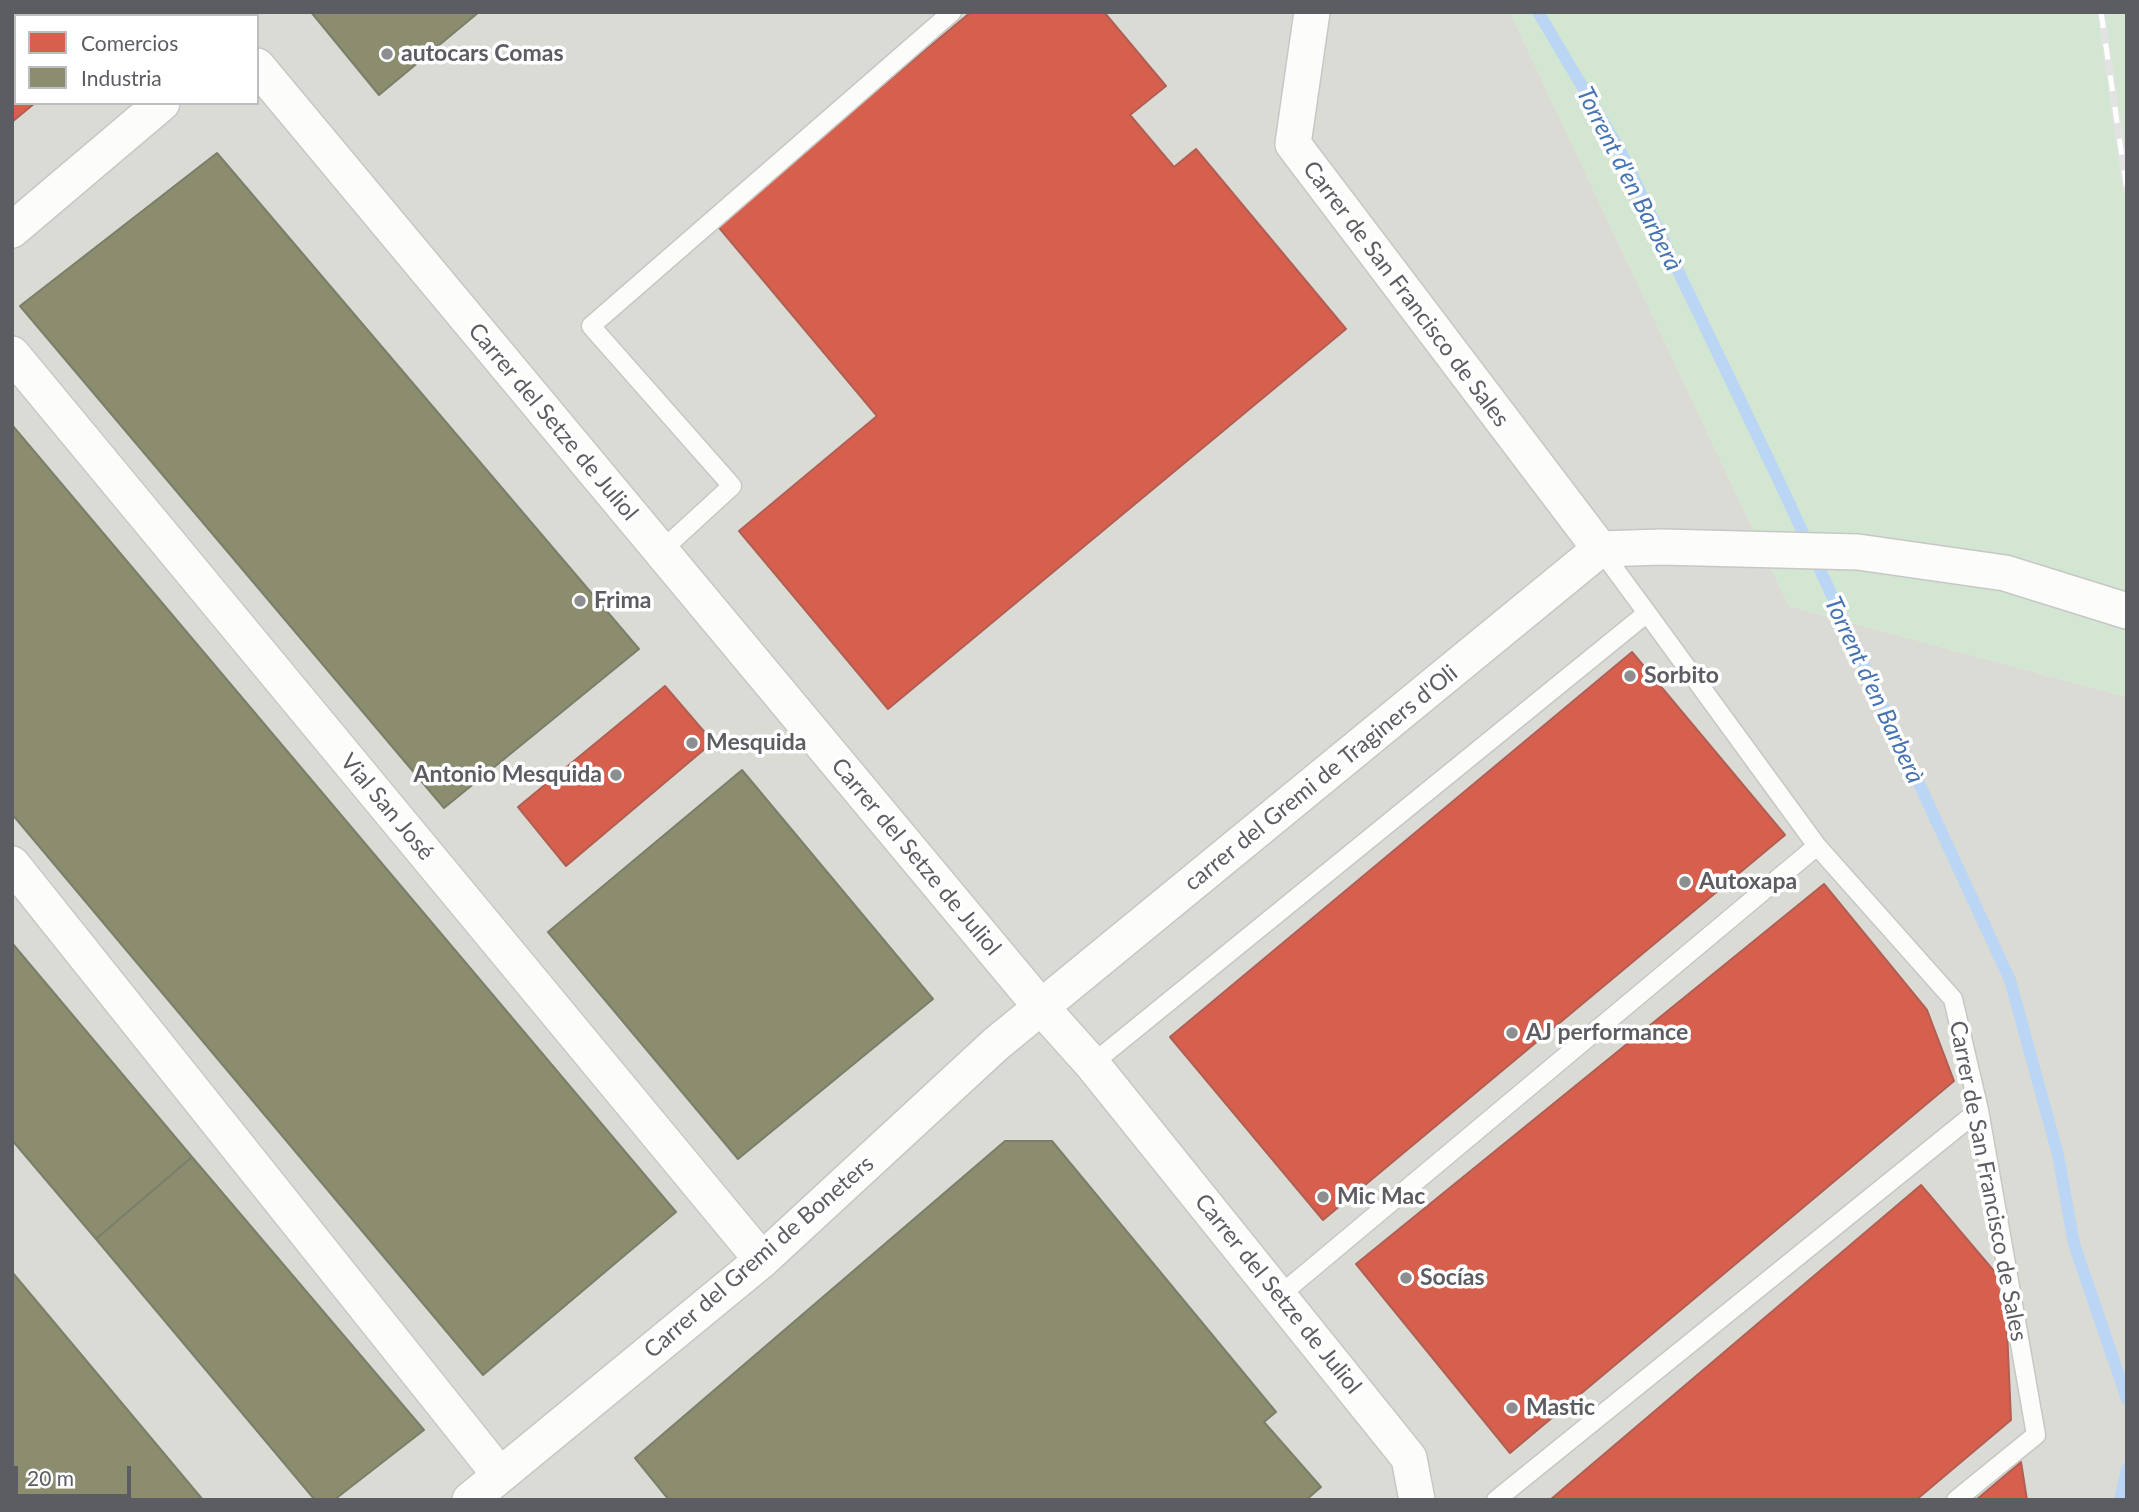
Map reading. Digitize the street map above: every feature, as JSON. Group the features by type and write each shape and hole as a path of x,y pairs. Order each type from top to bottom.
{"street":[{"name":"Carrer de San Francisco de Sales","path":"1312,12 1293,144 1600,549"},
{"name":"Carrer del Setze de Juliol","path":"259,68 1041,1007 1092,1064 1280,1295 1409,1458 1417,1500"},
{"path":"12,230 160,105"},
{"name":"Vial San José","path":"12,354 762,1260"},
{"path":"1600,549 1662,547 1872,554 2005,573 2127,611"},
{"name":"carrer del Gremi de Traginers d'Oli","path":"1041,1007 1600,549"},
{"path":"12,864 500,1475"},
{"name":"Carrer del Gremi de Boneters","path":"470,1500 762,1260 996,1044 1041,1007"}],"lane":[{"path":"661,551 732,486 590,326 952,12"},
{"name":"Carrer de San Francisco de Sales","path":"1600,549 1817,846 1953,999 1979,1110 2036,1434 1956,1500"},
{"path":"1092,1064 1647,613"},
{"path":"1280,1295 1817,846"},
{"path":"1496,1500 1979,1110"}],"shaded area":[{"path":"12,12 1510,12 1789,606 2127,697 2127,1500 12,1500"}],"green space":[{"path":"1510,12 2127,12 2127,697 1789,606"}],"building: Comercios":[{"path":"12,12 103,12 104,14 14,14 14,105 33,105 12,122"},
{"path":"971,12 1104,12 1166,86 1130,115 1174,167 1196,149 1346,329 888,709 739,531 877,416 716,224"},
{"path":"1632,652 1785,835 1323,1220 1170,1037"},
{"name":"Antonio Mesquida","path":"665,686 713,742 566,866 518,807"},
{"path":"1824,884 1927,1010 1954,1081 1510,1453 1356,1264"},
{"path":"1921,1185 2005,1284 2011,1420 1916,1500 1550,1500"},
{"path":"2021,1462 2027,1500 1976,1500"}],"building: Industria":[{"name":"autocars Comas","path":"311,12 479,12 379,95"},
{"path":"217,153 639,649 444,808 20,306"},
{"path":"12,425 676,1212 483,1375 12,814"},
{"path":"742,770 933,999 738,1159 548,932"},
{"path":"12,943 192,1157 96,1239 12,1140"},
{"path":"1005,1141 1052,1141 1276,1412 1264,1422 1321,1487 1306,1500 669,1500 635,1458"},
{"path":"192,1157 424,1430 334,1500 315,1500 96,1239"},
{"path":"12,1272 203,1500 12,1500"}],"waterway":[{"name":"Torrent d'en Barberà","path":"1538,12 1620,150 1778,479 2010,980 2058,1155 2074,1244 2127,1399"},
{"name":"Torrent d'en Barberà","path":"2120,1500 2127,1469"}],"railway":[{"path":"2101,12 2127,191"}],"place":[{"name":"autocars Comas","path":"387,54"},
{"name":"Frima","path":"580,601"},
{"name":"Sorbito","path":"1630,676"},
{"name":"Mesquida","path":"692,743"},
{"name":"Antonio Mesquida","path":"616,775"},
{"name":"Autoxapa","path":"1685,882"},
{"name":"AJ performance","path":"1512,1033"},
{"name":"Mic Mac","path":"1323,1197"},
{"name":"Socías","path":"1406,1278"},
{"name":"Mastic","path":"1512,1408"}]}
